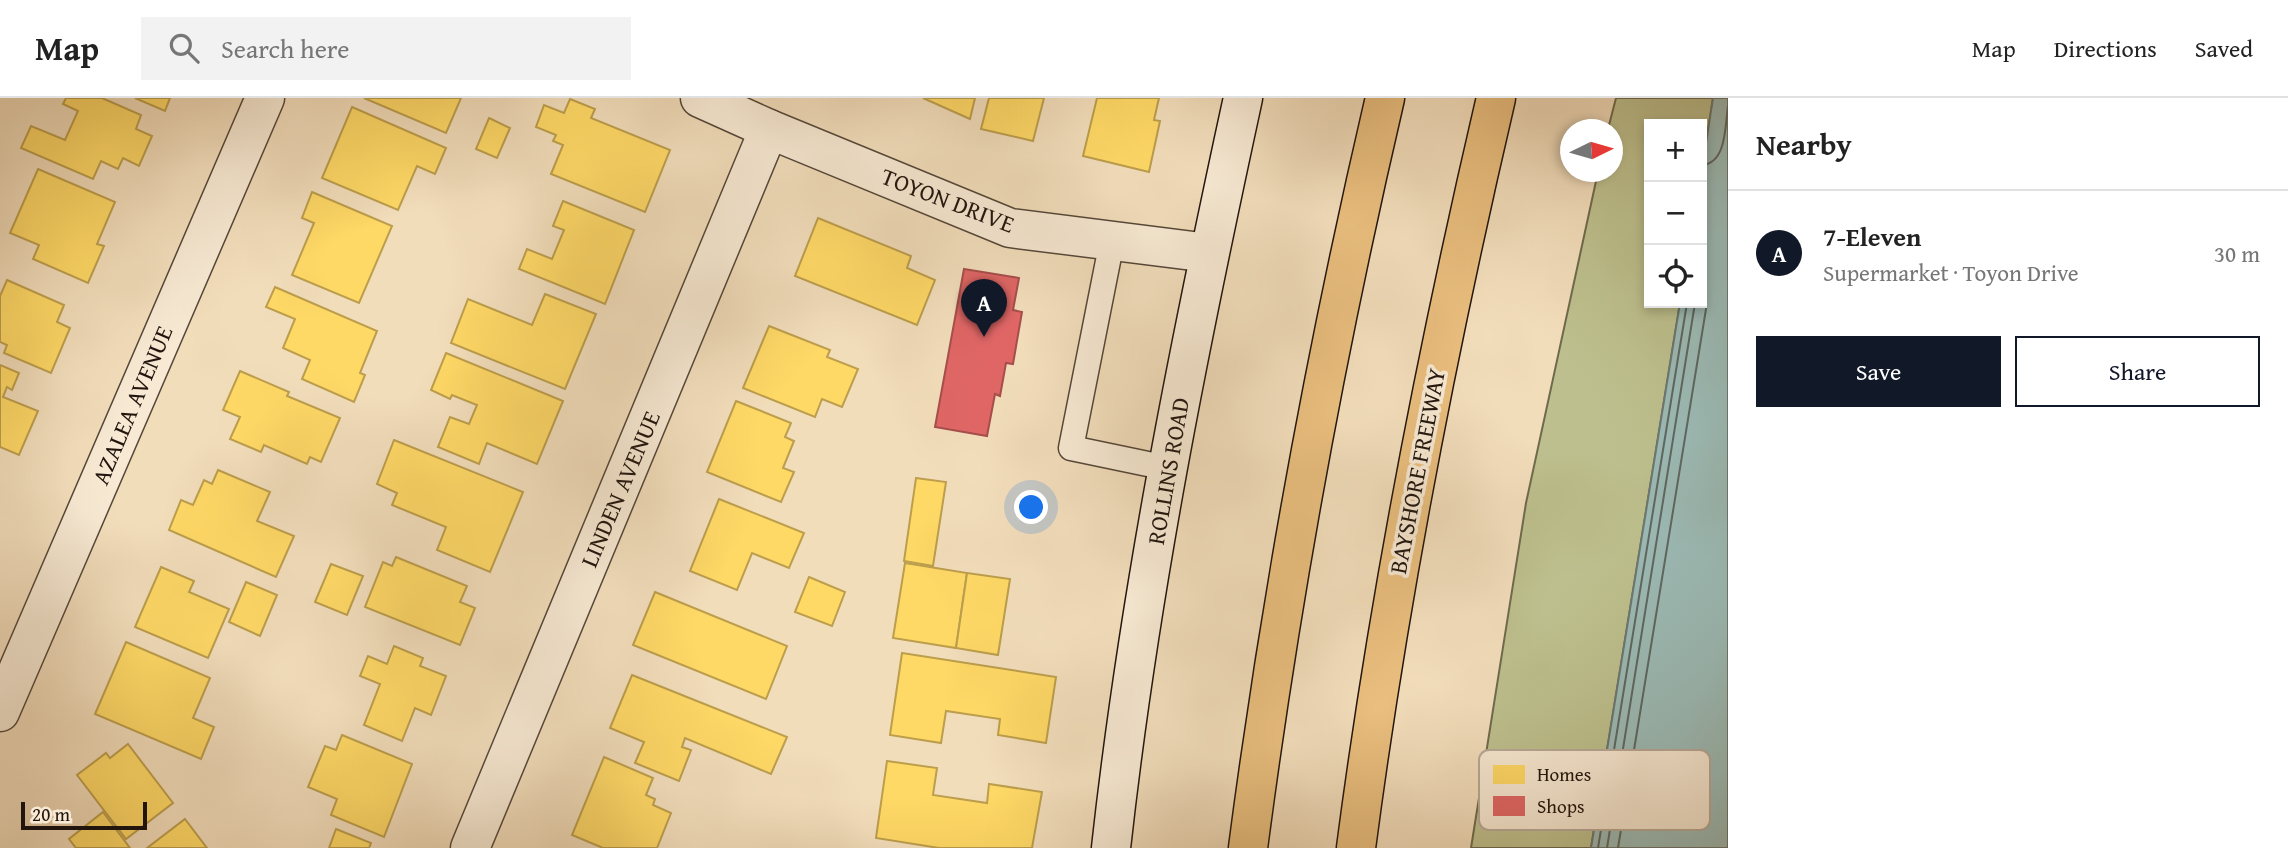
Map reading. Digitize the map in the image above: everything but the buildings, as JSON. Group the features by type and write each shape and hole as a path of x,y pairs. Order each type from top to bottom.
{"highway":[{"path":"1248,848 1276,650 1321,392 1385,98"},
{"name":"BAYSHORE FREEWAY","path":"1356,848 1395,592 1428,410 1496,98"},
{"path":"1367,769 1367,848"}],"street":[{"name":"AZALEA AVENUE","path":"0,712 265,98"},
{"name":"TOYON DRIVE","path":"700,98 1010,228 1209,253"},
{"name":"ROLLINS ROAD","path":"1111,848 1125,722 1167,468 1209,253 1243,98"},
{"name":"LINDEN AVENUE","path":"470,848 769,129"}],"lane":[{"path":"1112,241 1071,448 1167,468"}],"green space":[{"path":"1616,98 1713,98 1707,137 1707,119 1644,119 1644,308 1679,308 1607,750 1487,750 1526,503 1596,182 1623,182 1623,119 1611,119"},
{"path":"1479,798 1479,830 1594,830 1591,848 1471,848"}],"water":[{"path":"1713,98 1728,98 1728,848 1591,848 1594,830 1710,830 1710,750 1607,750 1679,308 1707,308 1707,137"}],"place":[{"name":"7-Eleven","path":"984,337"}]}
